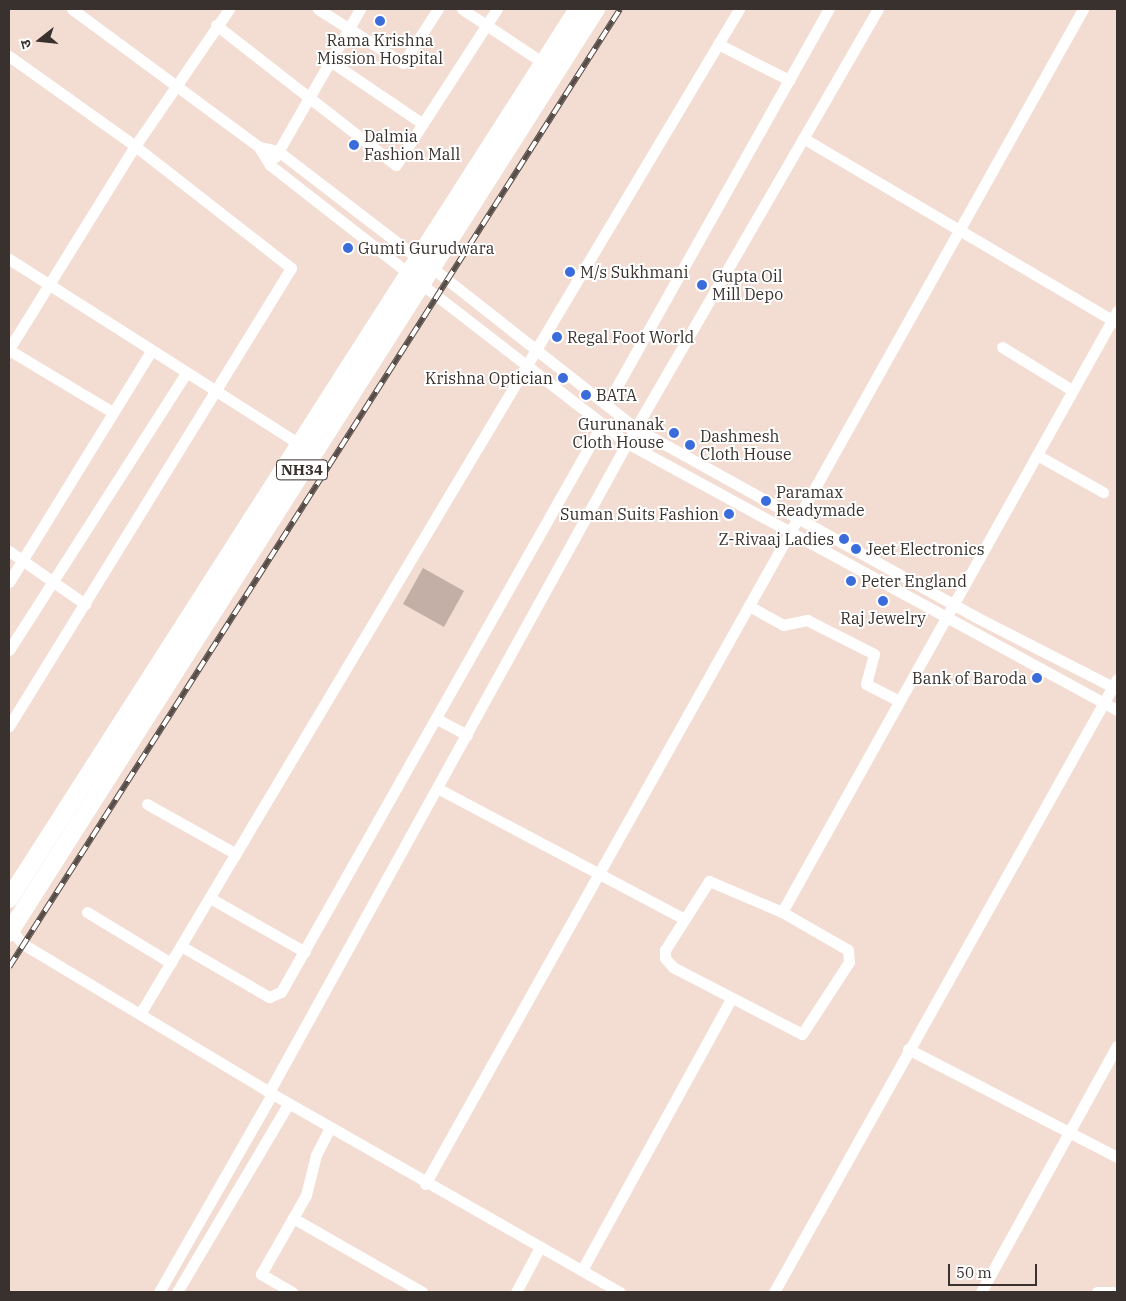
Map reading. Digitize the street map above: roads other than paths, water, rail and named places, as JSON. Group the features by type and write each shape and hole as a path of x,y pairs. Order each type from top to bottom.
{"highway":[{"name":"NH34","path":"9,933 414,271 431,267 550,68 578,9"},
{"name":"NH34","path":"9,899 216,592 298,443 550,68 596,9"}],"street":[{"path":"72,9 87,13 175,85 259,147 270,165 414,271"},
{"path":"112,412 9,349 135,146 228,9"},
{"path":"318,9 403,63 438,9"},
{"path":"270,165 360,9"},
{"path":"462,9 550,68"},
{"path":"216,25 307,98 396,165 497,9"},
{"path":"140,1014 529,366 739,9"},
{"path":"607,404 829,9"},
{"path":"160,1292 627,443 637,429 878,9"},
{"path":"424,1184 600,874 797,518 1083,9"},
{"path":"718,44 789,80"},
{"path":"9,56 135,146 291,268 218,392 9,726"},
{"path":"330,61 423,124"},
{"path":"782,912 955,604 1072,390 1116,318 803,138"},
{"path":"259,147 278,151 414,271 529,366 627,443 791,530 1117,710"},
{"path":"9,259 298,443"},
{"path":"431,267 538,349 637,429 955,604 1116,684 908,1049 774,1292"},
{"path":"1002,347 1072,390"},
{"path":"9,582 151,351"},
{"path":"9,650 186,373"},
{"path":"181,946 273,998 281,992 602,424"},
{"path":"1037,455 1103,492"},
{"path":"9,551 85,604"},
{"path":"749,606 783,625 807,620 874,654 866,684 899,701"},
{"path":"437,719 467,735"},
{"path":"437,788 684,918"},
{"path":"147,804 236,854"},
{"path":"9,884 24,875"},
{"path":"713,881 782,912 843,944 849,962 802,1034 731,999 673,967 665,958 665,950 684,918 702,886 713,881"},
{"path":"210,898 305,952"},
{"path":"87,912 171,963"},
{"path":"9,933 23,944 424,1184 620,1292"},
{"path":"582,1270 731,999"},
{"path":"981,1292 1117,1046"},
{"path":"908,1049 1070,1130 1117,1157"},
{"path":"177,1292 288,1104"},
{"path":"292,1292 261,1274 306,1195 316,1155 330,1128"},
{"path":"293,1218 422,1292"},
{"path":"516,1292 540,1248"},
{"path":"1097,1292 1113,1292"}],"railway":[{"path":"9,967 620,9"}],"place":[{"name":"Rama Krishna Mission Hospital","path":"380,21"},
{"name":"Dalmia Fashion Mall","path":"354,145"},
{"name":"Gumti Gurudwara","path":"348,248"},
{"name":"M/s Sukhmani","path":"570,272"},
{"name":"Gupta Oil Mill Depo","path":"702,285"},
{"name":"Regal Foot World","path":"557,337"},
{"name":"Krishna Optician","path":"563,378"},
{"name":"BATA","path":"586,395"},
{"name":"Gurunanak Cloth House","path":"674,433"},
{"name":"Dashmesh Cloth House","path":"690,445"},
{"name":"Paramax Readymade","path":"766,501"},
{"name":"Suman Suits Fashion","path":"729,514"},
{"name":"Z-Rivaaj Ladies","path":"844,539"},
{"name":"Jeet Electronics","path":"856,549"},
{"name":"Peter England","path":"851,581"},
{"name":"Raj Jewelry","path":"883,601"},
{"name":"Bank of Baroda","path":"1037,678"}]}
